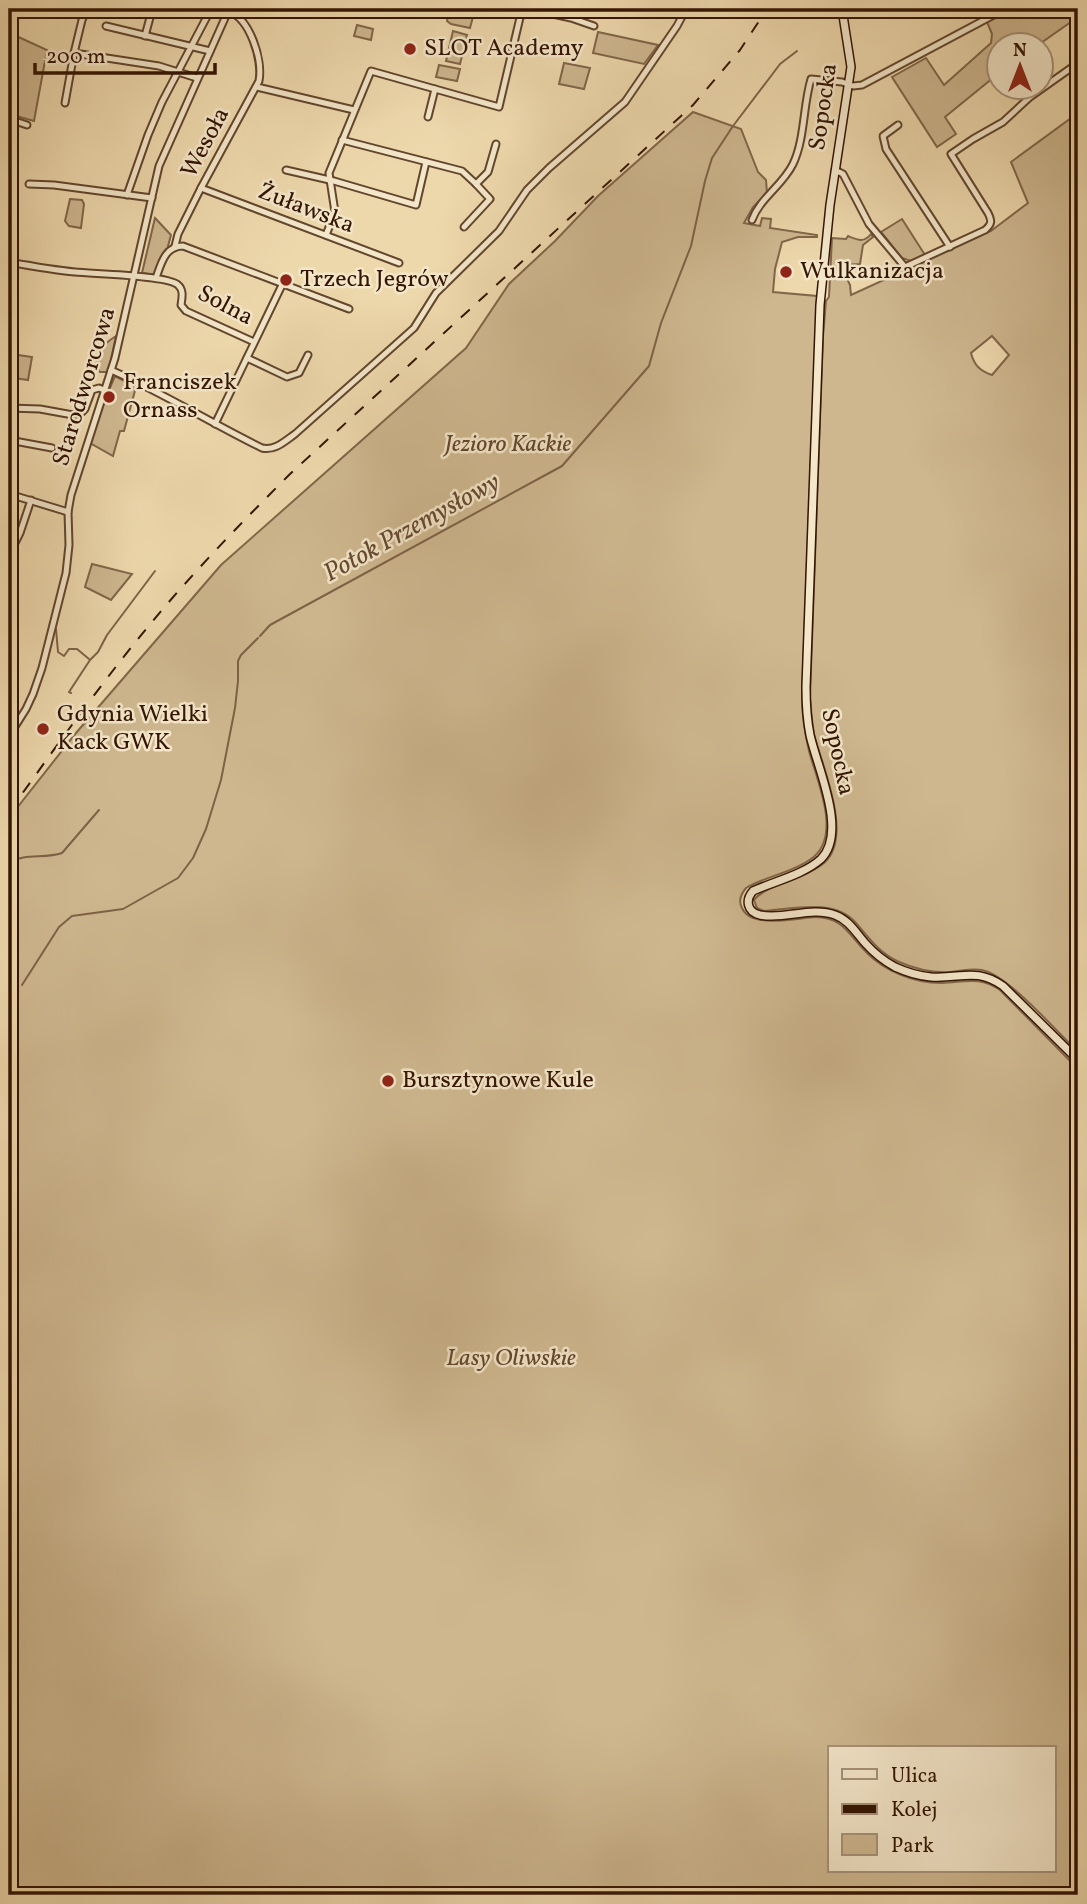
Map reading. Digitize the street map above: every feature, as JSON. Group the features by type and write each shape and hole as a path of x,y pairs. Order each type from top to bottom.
{"main road":[{"name":"Sopocka","path":"842,9 850,55 849,85 828,220 820,318 806,698 810,733 830,810 831,839 827,852 818,861 753,891 748,898 748,906 754,913 765,916 816,912 837,916 846,921 882,959 912,973 930,977 975,974 990,978 1003,986 1078,1060"}],"street":[{"path":"65,103 74,53 87,9"},
{"path":"145,36 152,10 149,9"},
{"path":"127,195 162,102 211,9"},
{"path":"241,17 251,9"},
{"path":"326,236 335,212 329,173 371,71 499,107 522,9"},
{"path":"530,9 594,26"},
{"path":"111,370 267,450 279,445 304,427 414,328 436,293 499,231 527,190 625,102 686,9"},
{"path":"752,220 761,204 781,183 794,161 811,79 858,86 866,84 1005,9"},
{"name":"Starodworcowa","path":"9,736 26,709 42,668 66,573 68,512 73,487 111,370 162,159 229,10 241,17"},
{"name":"Wesoła","path":"156,278 164,258 175,246 178,234 201,188 257,87 260,63 241,17"},
{"path":"106,26 210,51"},
{"path":"74,53 159,66 197,78"},
{"path":"898,125 884,135 886,149 950,247 985,230 991,222 951,154 1003,122 1030,97 1071,68"},
{"path":"257,87 354,110"},
{"path":"428,117 435,89"},
{"path":"9,119 27,125"},
{"path":"342,140 462,171 489,197 489,201 464,227"},
{"path":"477,184 488,172 496,144"},
{"path":"286,170 416,205 426,162"},
{"name":"Sopocka","path":"835,170 844,174 869,224 905,267 950,247"},
{"path":"29,184 152,198"},
{"name":"Żuławska","path":"201,188 399,263"},
{"path":"175,246 190,248 349,309"},
{"path":"9,262 73,272 156,278"},
{"name":"Solna","path":"156,278 179,285 182,291 181,305 186,311 254,342"},
{"name":"Solna","path":"215,424 283,283"},
{"name":"Solna","path":"247,358 287,377 299,373 308,355"},
{"path":"9,408 40,409 73,415 82,412 87,406 92,390 104,390"},
{"path":"9,440 52,448"},
{"path":"9,494 68,512"},
{"path":"9,555 31,500"}],"green space":[{"path":"449,9 475,9 470,28 447,21"},
{"path":"1011,9 1078,9 1078,17 1056,32 991,32 987,22"},
{"path":"357,25 373,29 371,40 354,36"},
{"path":"453,31 467,35 460,64 446,61"},
{"path":"598,32 658,45 644,64 593,53"},
{"path":"12,34 47,50 34,121 9,114 9,42"},
{"path":"986,47 986,84 945,117 956,134 937,147 892,77 926,58 944,85"},
{"path":"564,63 590,68 584,89 559,84"},
{"path":"439,65 460,69 457,81 436,77"},
{"name":"Lasy Oliwskie","path":"693,112 741,129 758,172 766,180 767,193 753,207 744,223 760,226 762,218 771,219 770,228 817,235 782,242 775,269 773,292 817,296 802,697 808,745 822,793 827,823 820,849 811,859 746,888 740,903 747,914 764,920 815,917 840,924 878,962 910,978 937,983 979,981 992,986 1000,990 1078,1069 1078,1895 9,1895 9,818 76,733 221,565 466,348 509,284 598,196"},
{"path":"1078,113 1078,1052 1018,993 993,974 978,969 943,972 911,967 886,954 847,915 836,910 800,907 764,911 757,908 754,900 767,890 824,863 833,851 836,836 833,801 814,734 810,697 823,337 826,301 829,297 832,238 846,239 848,236 863,240 871,234 873,237 863,245 860,264 844,265 843,270 851,295 991,231 1028,203 1011,162","holes":["992,336 1009,355 992,375 978,367 971,353"]},
{"path":"70,199 82,200 84,204 81,228 69,226 65,221"},
{"path":"155,218 171,235 170,247 160,259 154,275 142,273"},
{"path":"902,219 925,255 911,261 902,258 881,232"},
{"path":"116,336 109,369 107,372 100,372 96,366 100,352 104,345"},
{"path":"18,355 32,357 28,380 14,378"},
{"path":"115,376 136,387 124,431 120,431 113,456 90,443"},
{"path":"92,564 132,574 111,600 85,587"}],"waterway":[{"name":"Potok Przemysłowy","path":"260,636 270,625 562,466 649,366 661,323 691,246 712,158 780,64 797,51"},
{"path":"71,693 69,692 107,635 155,571"},
{"path":"56,629 58,652 64,656 69,649 77,649 89,659"},
{"name":"Potok Przemysłowy","path":"22,985 59,927 72,916 123,909 178,878 193,858 206,829 221,780 235,708 238,661 258,638"},
{"path":"9,862 62,853 99,810"}],"railway":[{"path":"9,812 126,654 213,553 290,474 693,105 740,50 767,9"}],"place":[{"name":"SLOT Academy","path":"410,49"},
{"name":"Wulkanizacja","path":"786,272"},
{"name":"Trzech Jegrów","path":"286,280"},
{"name":"Franciszek Ornass","path":"109,397"},
{"name":"Gdynia Wielki Kack GWK","path":"43,729"},
{"name":"Bursztynowe Kule","path":"388,1081"}],"park label":[{"name":"Jezioro Kackie","path":"508,445"}]}
